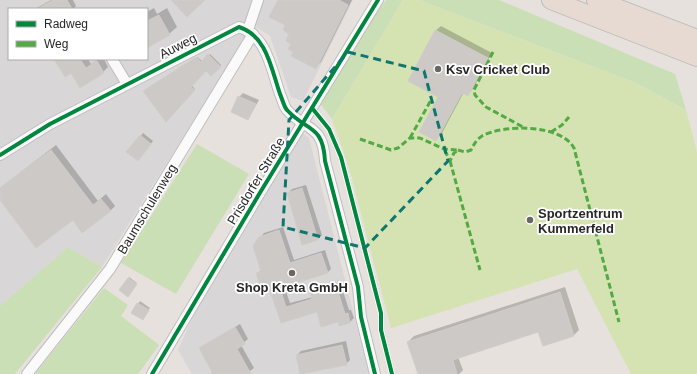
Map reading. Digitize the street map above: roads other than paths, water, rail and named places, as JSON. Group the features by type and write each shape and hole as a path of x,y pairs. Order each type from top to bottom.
{"highway":[{"path":"550,0 697,57"},
{"path":"596,0 697,39"}],"street":[{"name":"Baumschulenweg","path":"27,374 110,269 250,32 258,0"},
{"name":"Prisdorfer Straße","path":"152,374 378,0"},
{"name":"Auweg","path":"0,155 50,124 239,27 250,32"},
{"path":"250,32 262,43 286,110 312,127 322,141 325,161 358,287 361,317 375,374"},
{"path":"113,60 127,84"}],"place":[{"name":"Ksv Cricket Club","path":"438,69"},
{"name":"Sportzentrum Kummerfeld","path":"530,220"},
{"name":"Shop Kreta GmbH","path":"292,273"}]}
